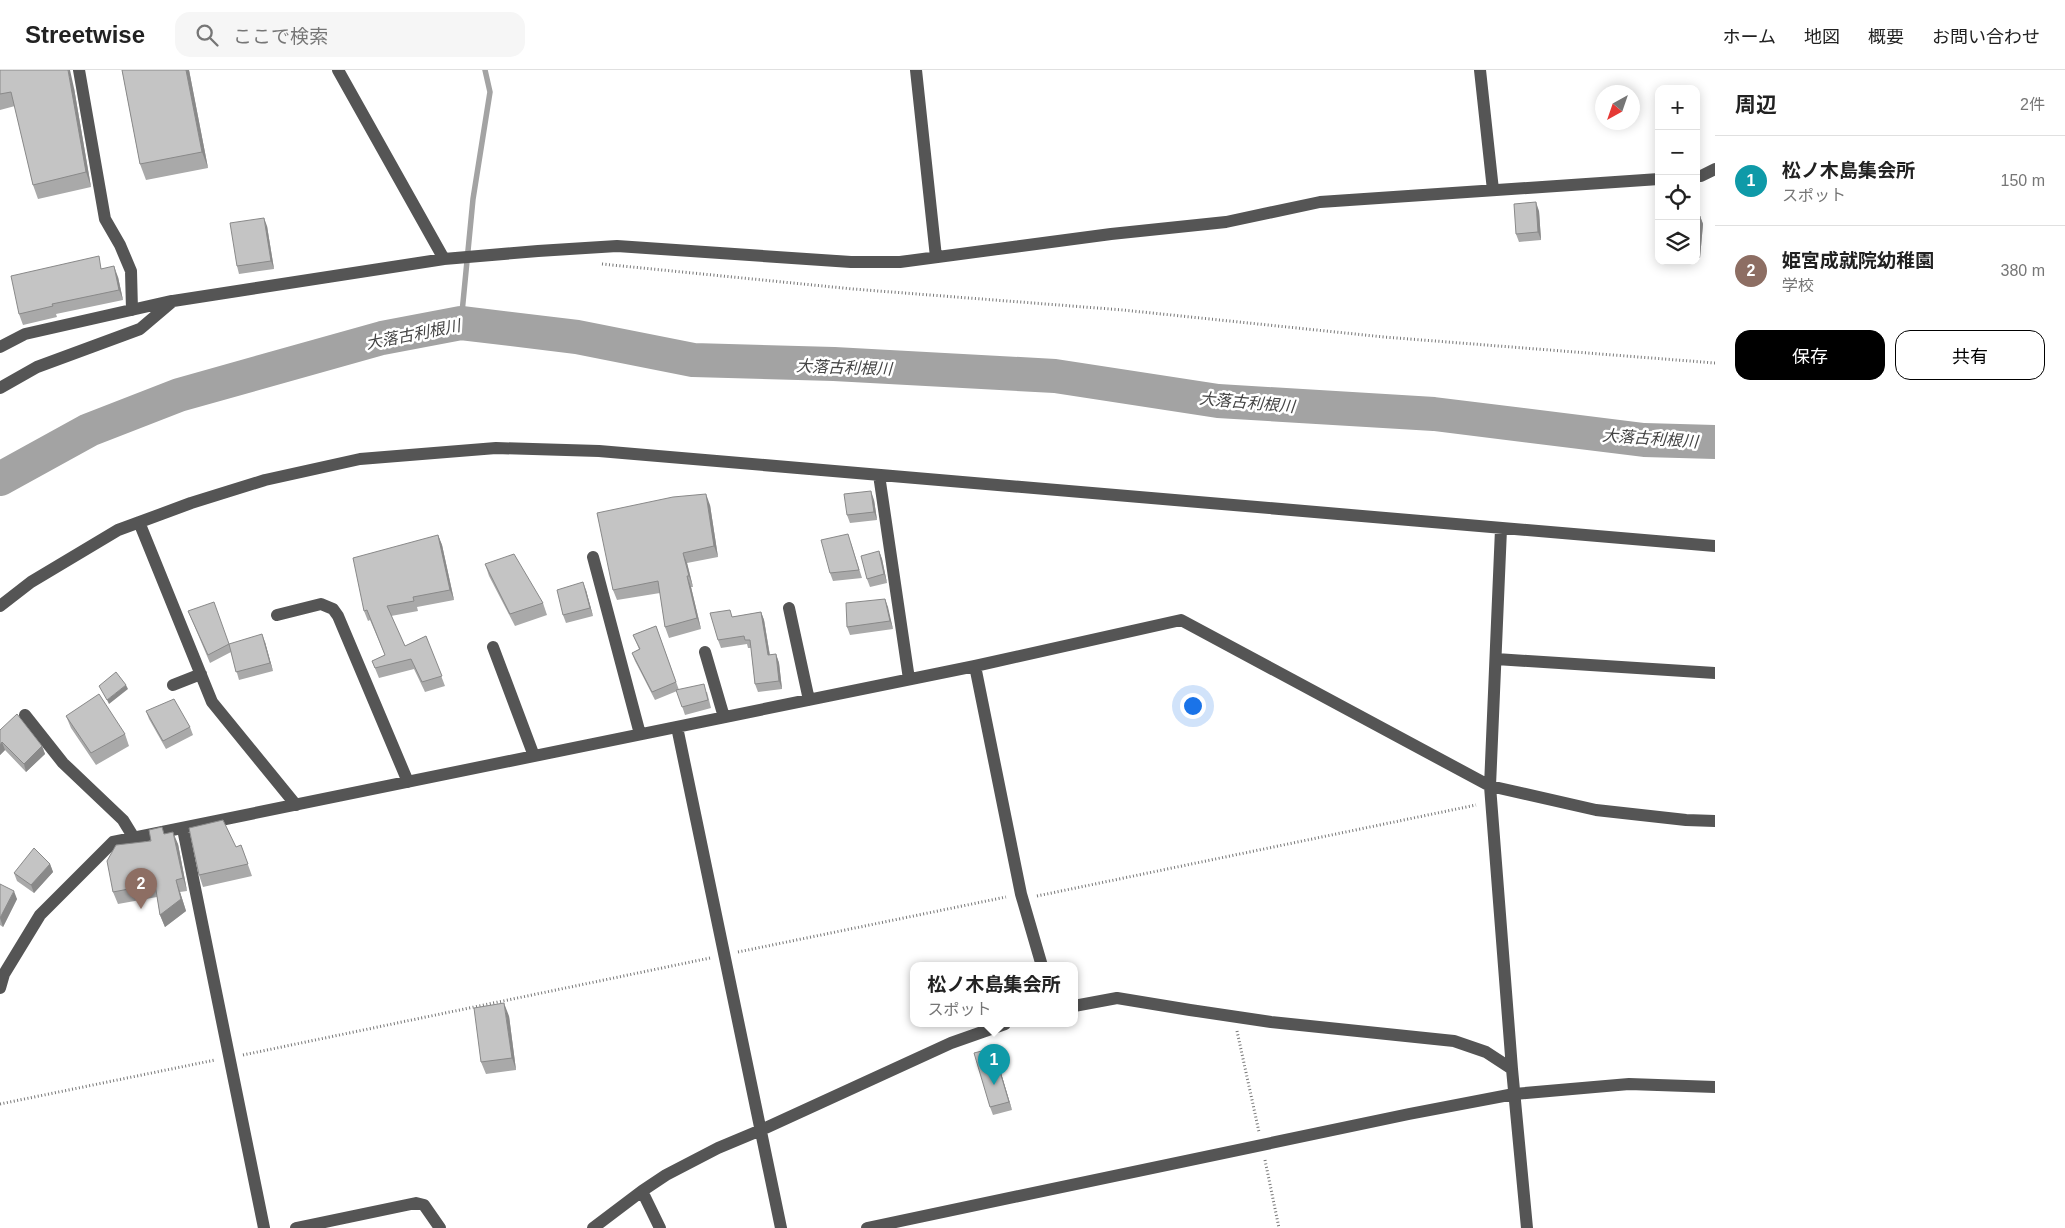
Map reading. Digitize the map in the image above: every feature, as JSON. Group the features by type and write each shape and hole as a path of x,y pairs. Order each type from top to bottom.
{"street":[{"path":"79,70 106,219 124,252 131,272 132,310"},
{"path":"338,70 444,259"},
{"path":"916,70 936,257"},
{"path":"1480,70 1493,190"},
{"path":"1700,176 1715,169"},
{"path":"0,347 25,334 173,301 444,259 617,246 851,262 900,262 1111,234 1226,222 1320,202 1655,179"},
{"path":"0,388 37,367 140,329 173,301"},
{"path":"0,606 31,582 118,530 191,503 265,480 360,460 496,448 599,451 1715,546"},
{"path":"880,475 909,679"},
{"path":"139,522 212,702 296,806"},
{"path":"1501,529 1490,786 1526,1228"},
{"path":"593,556 640,734"},
{"path":"277,616 321,604 333,609 338,616 408,782"},
{"path":"788,608 809,700"},
{"path":"0,988 4,974 40,915 112,842 184,829 975,666 1181,620 1490,786 1596,810 1686,820 1715,821"},
{"path":"493,647 534,756"},
{"path":"705,652 724,717"},
{"path":"1496,659 1715,673"},
{"path":"975,666 1022,896 1041,962"},
{"path":"173,685 201,674"},
{"path":"25,716 63,763 122,820 134,838"},
{"path":"677,726 781,1228"},
{"path":"184,829 264,1228"},
{"path":"1078,1005 1117,998 1234,1016 1454,1041 1486,1052 1512,1068"},
{"path":"593,1228 666,1175 718,1148 951,1042 995,1027"},
{"path":"867,1228 1409,1114 1514,1094 1629,1084 1715,1086"},
{"path":"642,1191 660,1228"},
{"path":"296,1228 416,1203 424,1205 440,1228"}],"path":[{"path":"595,263 853,288 1122,310 1384,337 1715,363"},
{"path":"0,1104 724,955 1491,801"},
{"path":"1234,1016 1279,1228"}],"building":[{"path":"0,70 68,70 86,172 33,185 11,92 0,94"},
{"path":"122,70 186,70 202,152 140,164"},
{"path":"1536,202 1538,232 1516,234 1514,204"},
{"path":"264,218 271,261 237,266 230,223"},
{"path":"99,256 101,269 114,266 119,290 52,304 53,306 19,314 11,276"},
{"path":"871,491 874,512 847,515 844,494"},
{"path":"706,494 714,546 683,553 697,618 665,627 658,581 613,590 597,513 673,497"},
{"path":"848,534 859,570 830,573 821,540"},
{"path":"438,535 450,590 413,597 414,601 387,606 405,646 426,636 442,676 422,682 411,659 375,668 372,661 385,655 367,610 364,611 353,558"},
{"path":"879,551 884,574 867,579 861,556"},
{"path":"514,554 543,603 510,614 485,564"},
{"path":"583,582 590,608 563,615 557,590"},
{"path":"885,599 890,621 847,627 846,603"},
{"path":"214,602 229,644 208,655 188,611"},
{"path":"730,610 732,617 761,612 768,655 776,654 779,681 755,684 750,640 745,640 744,636 718,640 710,613"},
{"path":"656,626 676,682 652,692 632,653 640,649 633,635"},
{"path":"262,634 270,663 236,672 229,644"},
{"path":"116,672 126,685 107,700 99,686"},
{"path":"704,684 708,700 682,707 676,690"},
{"path":"99,694 125,734 91,753 66,716"},
{"path":"174,699 190,727 163,741 146,711"},
{"path":"17,714 42,746 24,764 2,742 0,745 0,730"},
{"path":"223,820 236,847 241,845 248,864 199,875 189,828"},
{"path":"162,827 164,834 173,832 183,878 176,880 181,899 160,915 155,884 113,892 107,861 116,845 151,841 149,830"},
{"path":"34,848 50,864 31,885 14,873"},
{"path":"0,884 14,891 0,918"},
{"path":"504,1003 512,1058 481,1062 474,1008"},
{"path":"993,1048 1009,1102 990,1107 974,1053"}],"waterway":[{"path":"461,323 473,199 490,92 485,70"},
{"name":"大落古利根川","path":"0,479 89,430 179,395 382,338 461,323 577,337 693,360 834,364 1055,376 1218,401 1434,414 1644,440 1715,442"}],"place":[{"name":"姫宮成就院幼稚園","path":"141,909"},
{"name":"松ノ木島集会所","path":"994,1085"}]}
